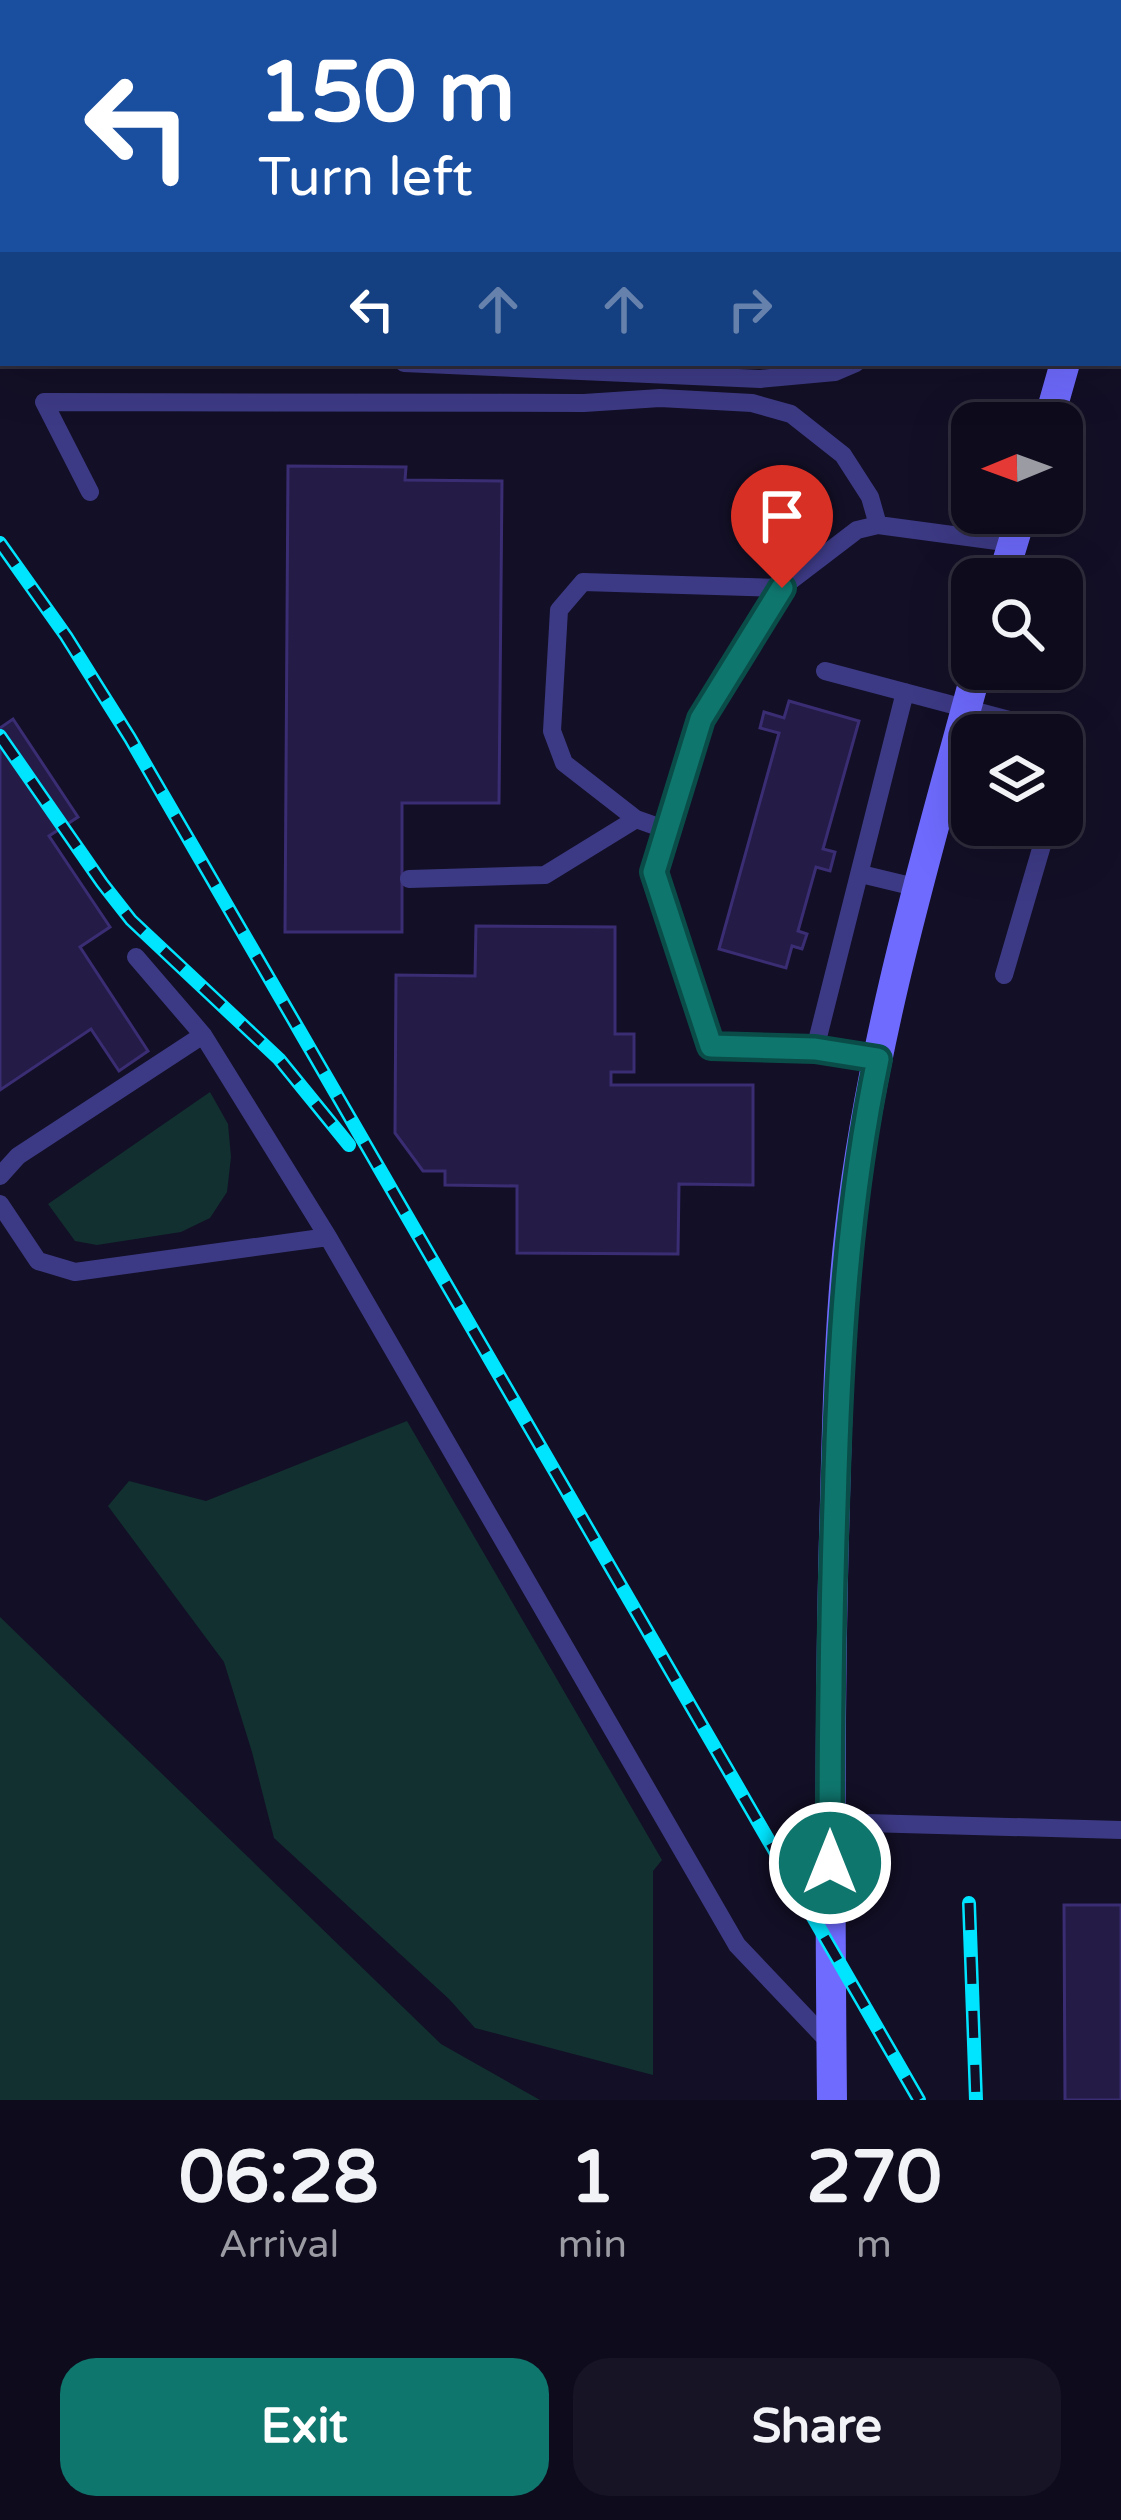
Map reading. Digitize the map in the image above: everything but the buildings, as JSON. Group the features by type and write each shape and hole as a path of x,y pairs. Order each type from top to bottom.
{"main road":[{"path":"1054,402 1064,366"},
{"path":"1008,558 1015,534"},
{"path":"832,2100 831,1652 839,1363 850,1228 878,1059 972,690"}],"lane":[{"path":"467,366 760,380 835,372 849,366"},
{"path":"90,492 44,402 584,403 660,398 752,403 791,414 843,455 870,497 878,525"},
{"path":"878,1059 815,1049 711,1046 654,872 701,719 782,588 857,530 878,525 1012,543"},
{"path":"667,830 636,819 564,763 552,731 560,610 584,582 782,588"},
{"path":"825,671 989,714"},
{"path":"815,1049 905,692"},
{"path":"409,879 545,875 636,819"},
{"path":"1004,975 1042,846"},
{"path":"860,874 919,888"},
{"path":"136,957 203,1034 328,1237 737,1945 831,2044"},
{"path":"0,1176 18,1156 203,1034"},
{"path":"0,1204 38,1261 75,1271 328,1237"},
{"path":"830,1822 1121,1830"}],"green space":[{"path":"210,1092 228,1124 231,1157 227,1192 210,1218 181,1232 97,1245 75,1241 48,1204"},
{"path":"407,1421 662,1860 653,1871 653,2075 475,2028 274,1838 224,1662 108,1506 129,1481 206,1501"},
{"path":"0,1617 441,2044 540,2100 0,2100"}],"railway":[{"path":"0,543 130,738 919,2100"},
{"path":"0,736 131,920 279,1059 349,1145"},
{"path":"969,1903 976,2100"}],"route":[{"path":"782,588 701,719 654,872 711,1046 815,1049 878,1059 850,1228 839,1363 830,1863"}]}
